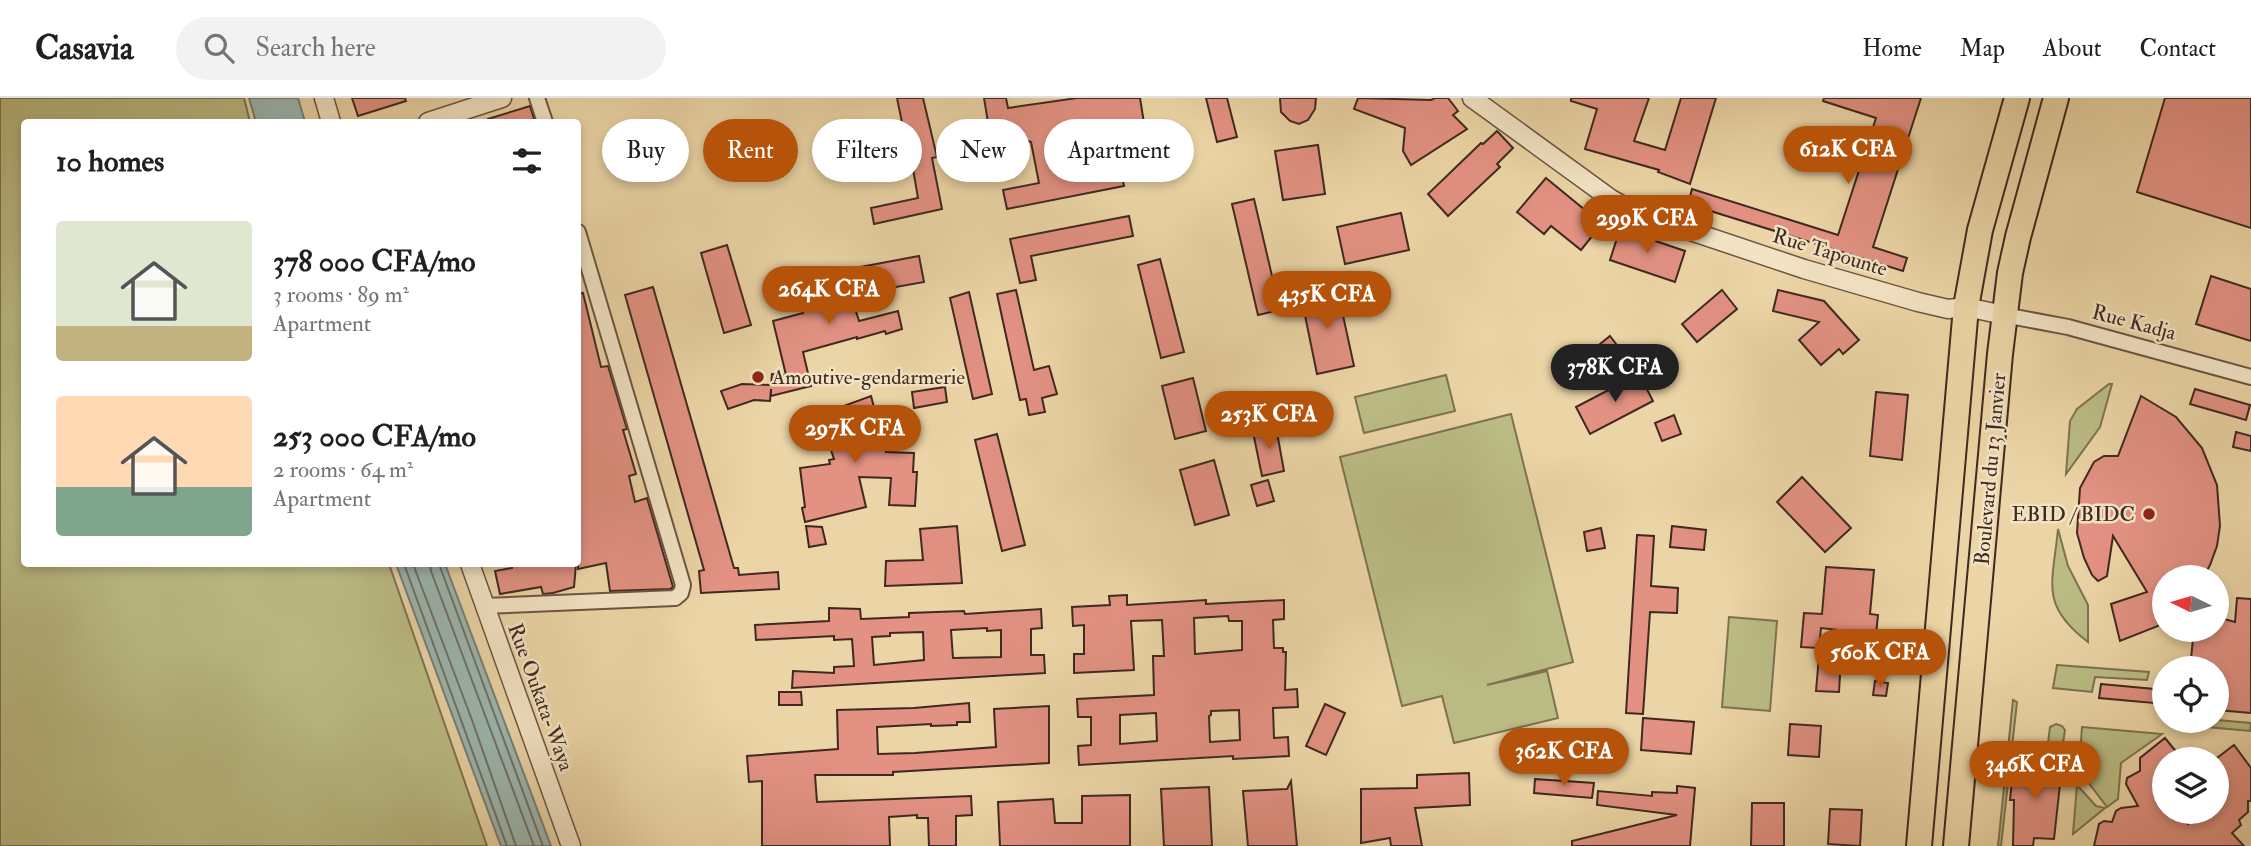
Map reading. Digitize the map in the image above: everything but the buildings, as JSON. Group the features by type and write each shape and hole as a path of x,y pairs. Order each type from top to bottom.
{"highway":[{"name":"Boulevard du 13 Janvier","path":"1919,846 1966,307 1980,230 2017,98"},
{"name":"Boulevard du 13 Janvier","path":"1956,846 2004,315 2018,237 2056,98"},
{"path":"1925,780 1962,783"}],"street":[{"path":"324,98 330,119"},
{"path":"437,119 502,98"},
{"path":"537,98 544,119"},
{"name":"Rue Tapounte","path":"1472,98 1611,199 1634,212 1804,269 1918,302 1948,309 1966,307 2004,315"},
{"path":"484,606 675,598 681,593 683,585 581,242"},
{"name":"Rue Kadja","path":"2004,315 2068,327 2251,377"},
{"name":"Rue Oukata-Waya","path":"471,567 571,846"}],"green space":[{"path":"0,98 244,98 249,119 21,119 21,567 390,567 487,846 0,846"},
{"path":"1446,375 1455,411 1364,433 1355,397"},
{"path":"2112,384 2100,427 2066,474 2070,421 2077,409"},
{"path":"1511,414 1573,662 1487,685 1547,671 1558,718 1454,743 1442,696 1402,706 1340,457"},
{"path":"2058,529 2068,566 2088,605 2088,642 2072,629 2056,604 2052,579"},
{"path":"1729,617 1777,621 1770,711 1722,707"},
{"path":"2057,665 2149,672 2147,680 2095,677 2092,692 2053,688"},
{"path":"2013,700 2017,702 2001,846 1998,846"},
{"path":"2229,721 2251,723 2250,731 2229,729"},
{"path":"2056,724 2065,730 2060,762 2046,760 2050,727"},
{"path":"2082,727 2162,734 2121,763 2118,799 2107,807 2079,770"},
{"path":"2077,785 2096,806 2105,808 2073,834"}],"water":[{"path":"249,98 298,98 304,119 255,119"},
{"path":"397,567 446,567 551,846 501,846"}],"place":[{"name":"Amoutive-gendarmerie","path":"758,377"},
{"name":"EBID / BIDC","path":"2149,514"}]}
